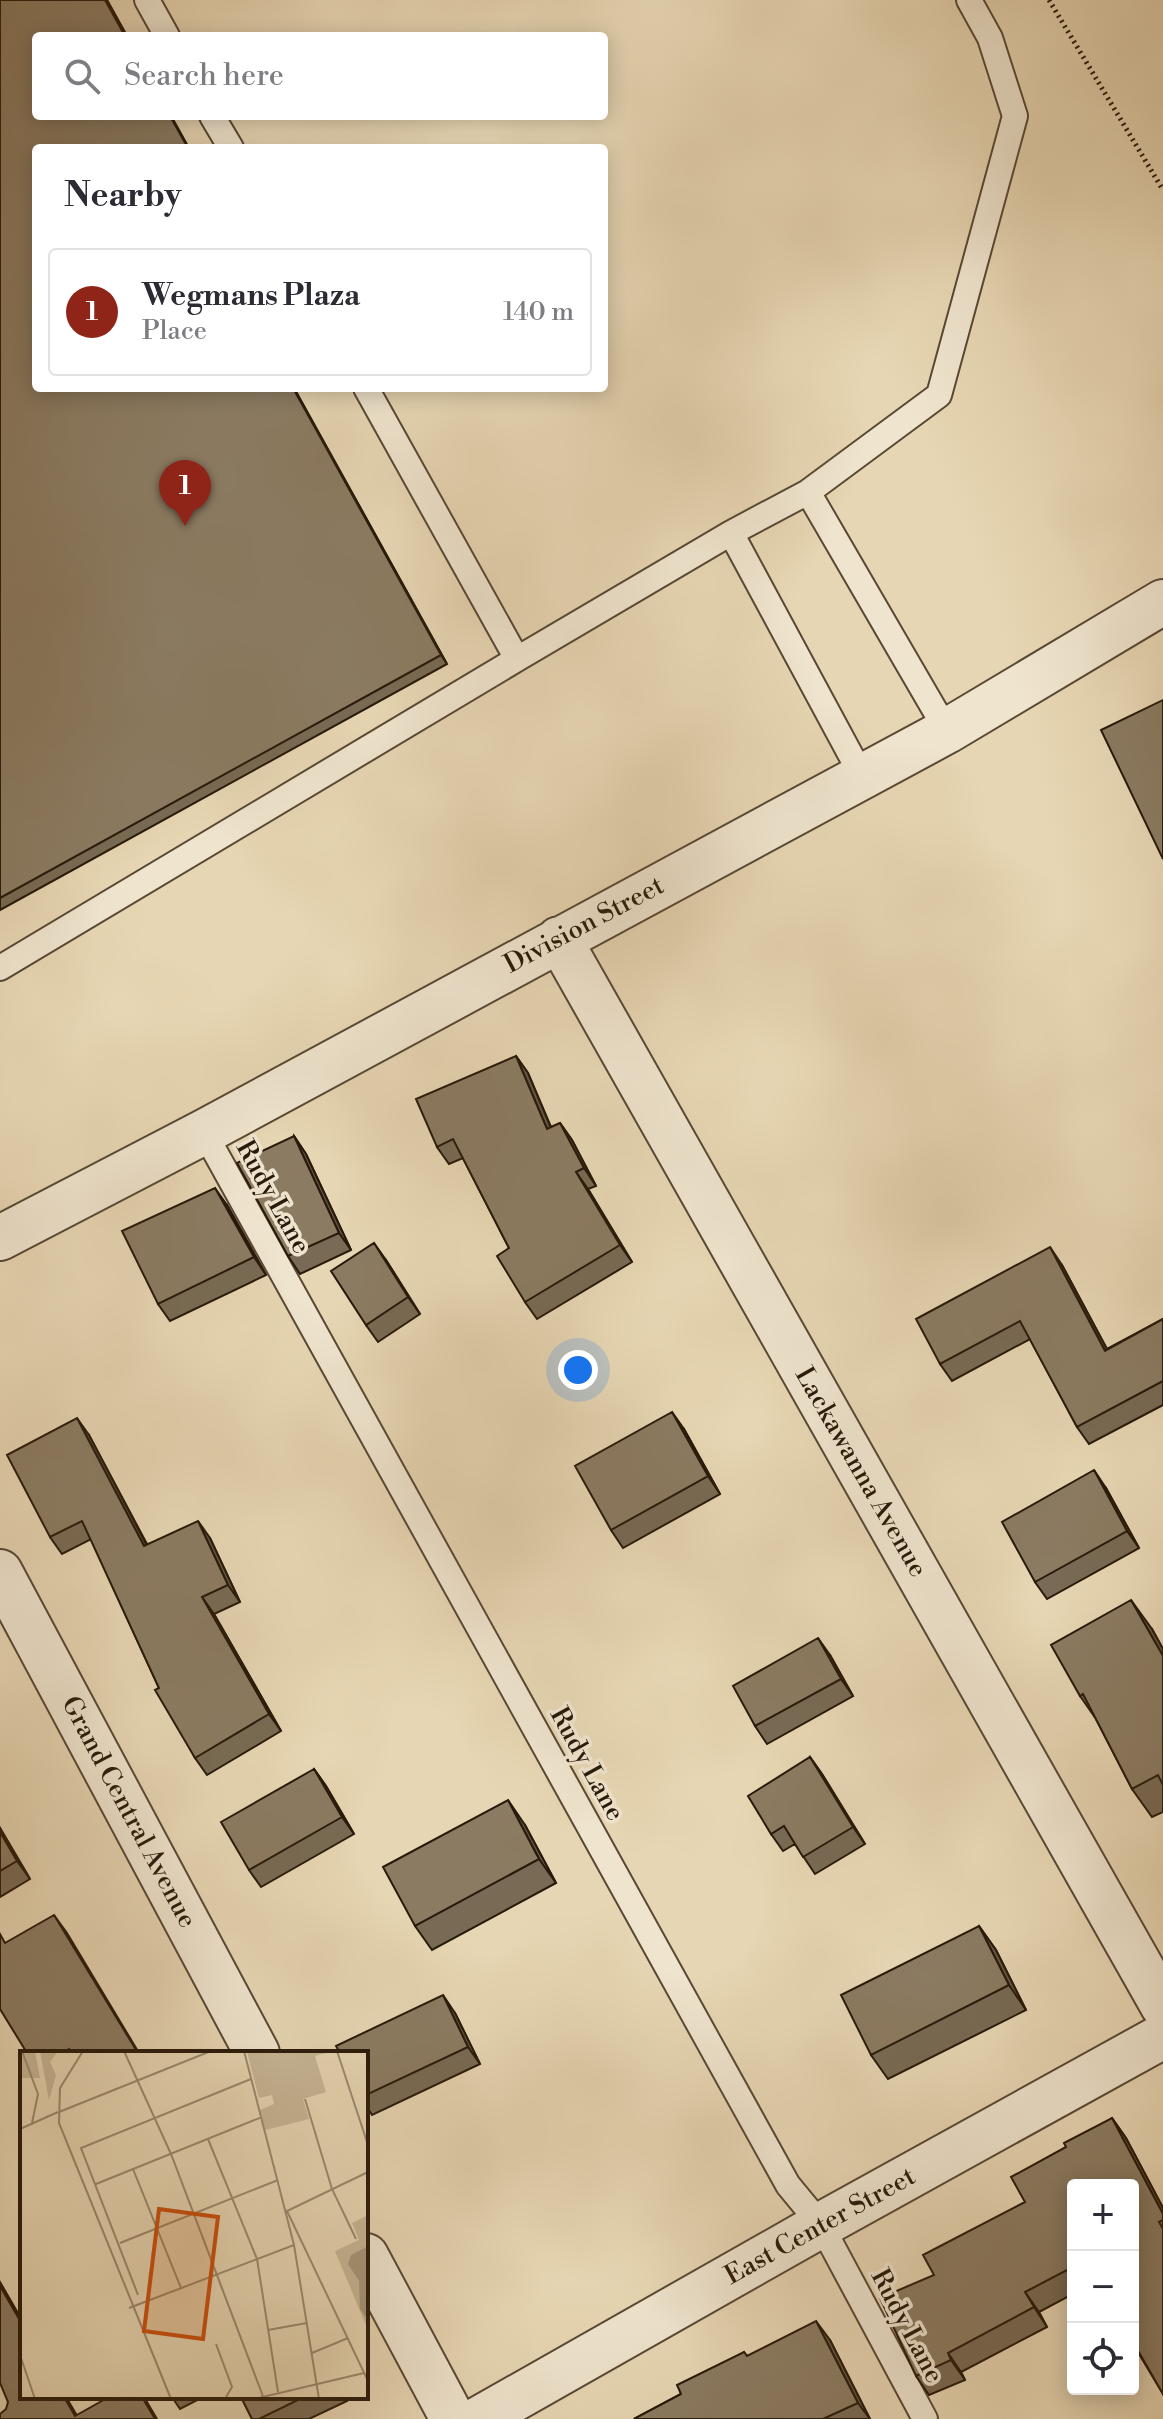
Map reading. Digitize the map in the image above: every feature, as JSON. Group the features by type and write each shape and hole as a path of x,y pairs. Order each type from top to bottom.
{"street":[{"name":"Division Street","path":"0,1238 204,1132 947,731 1163,602"},
{"name":"Lackawanna Avenue","path":"559,939 1163,2006"},
{"name":"Grand Central Avenue","path":"0,1572 256,2051"},
{"name":"East Center Street","path":"479,2419 1163,2036"},
{"path":"368,2260 453,2419"}],"lane":[{"path":"147,0 165,32"},
{"path":"0,968 517,659 731,533 808,492 939,395 1015,116 990,38 969,0"},
{"path":"214,120 229,144"},
{"path":"368,392 517,659"},
{"path":"808,492 947,731"},
{"path":"731,533 862,776"},
{"name":"Rudy Lane","path":"204,1132 788,2185 821,2225 925,2419"}],"path":[{"path":"1049,0 1163,190"}],"building":[{"path":"0,0 105,0 123,32 32,32 32,120 172,120 186,144 32,144 32,392 295,392 441,655 0,898"},
{"path":"1163,700 1163,859 1101,730"},
{"path":"516,1056 547,1129 560,1123 584,1168 576,1172 620,1245 525,1302 497,1256 509,1248 453,1139 437,1147 416,1099"},
{"path":"294,1136 339,1233 288,1256 237,1163"},
{"path":"215,1188 254,1257 158,1304 122,1231"},
{"path":"374,1243 408,1297 366,1325 331,1271"},
{"path":"1050,1247 1105,1351 1163,1319 1163,1381 1077,1427 1020,1321 940,1364 916,1319"},
{"path":"672,1412 708,1476 611,1530 575,1466"},
{"path":"77,1418 144,1546 198,1521 228,1585 202,1597 269,1714 195,1758 155,1690 159,1688 82,1521 50,1537 7,1455"},
{"path":"1094,1470 1127,1531 1035,1582 1002,1522"},
{"path":"1131,1600 1163,1656 1163,1785 1158,1775 1132,1789 1083,1694 1080,1696 1051,1645"},
{"path":"818,1638 841,1679 755,1726 733,1686"},
{"path":"810,1757 853,1827 803,1857 784,1826 771,1834 748,1796"},
{"path":"314,1769 342,1817 249,1870 221,1822"},
{"path":"508,1800 539,1859 415,1926 383,1867"},
{"path":"0,1832 17,1861 0,1871"},
{"path":"54,1915 137,2051 26,2051 0,2009 0,1934 5,1943"},
{"path":"979,1926 1009,1985 871,2055 841,1995"},
{"path":"443,1995 468,2047 368,2094 368,2051 339,2051 336,2046"},
{"path":"1112,2118 1163,2214 1163,2220 1159,2222 1163,2229 1163,2394 1139,2352 1139,2179 1067,2179 1067,2270 1025,2292 1034,2307 948,2353 951,2360 916,2376 880,2298 934,2275 923,2255 1025,2202 1011,2177 1066,2147 1064,2143"},
{"path":"0,2286 20,2321 20,2399 65,2399 75,2416 105,2399 143,2399 155,2419 0,2419 8,2402 0,2383"},
{"path":"816,2321 858,2403 823,2419 634,2419 681,2394 677,2385 744,2352 747,2356"},
{"path":"242,2399 300,2399 259,2419 252,2419"}],"place":[{"name":"Wegmans Plaza","path":"185,526"}]}
